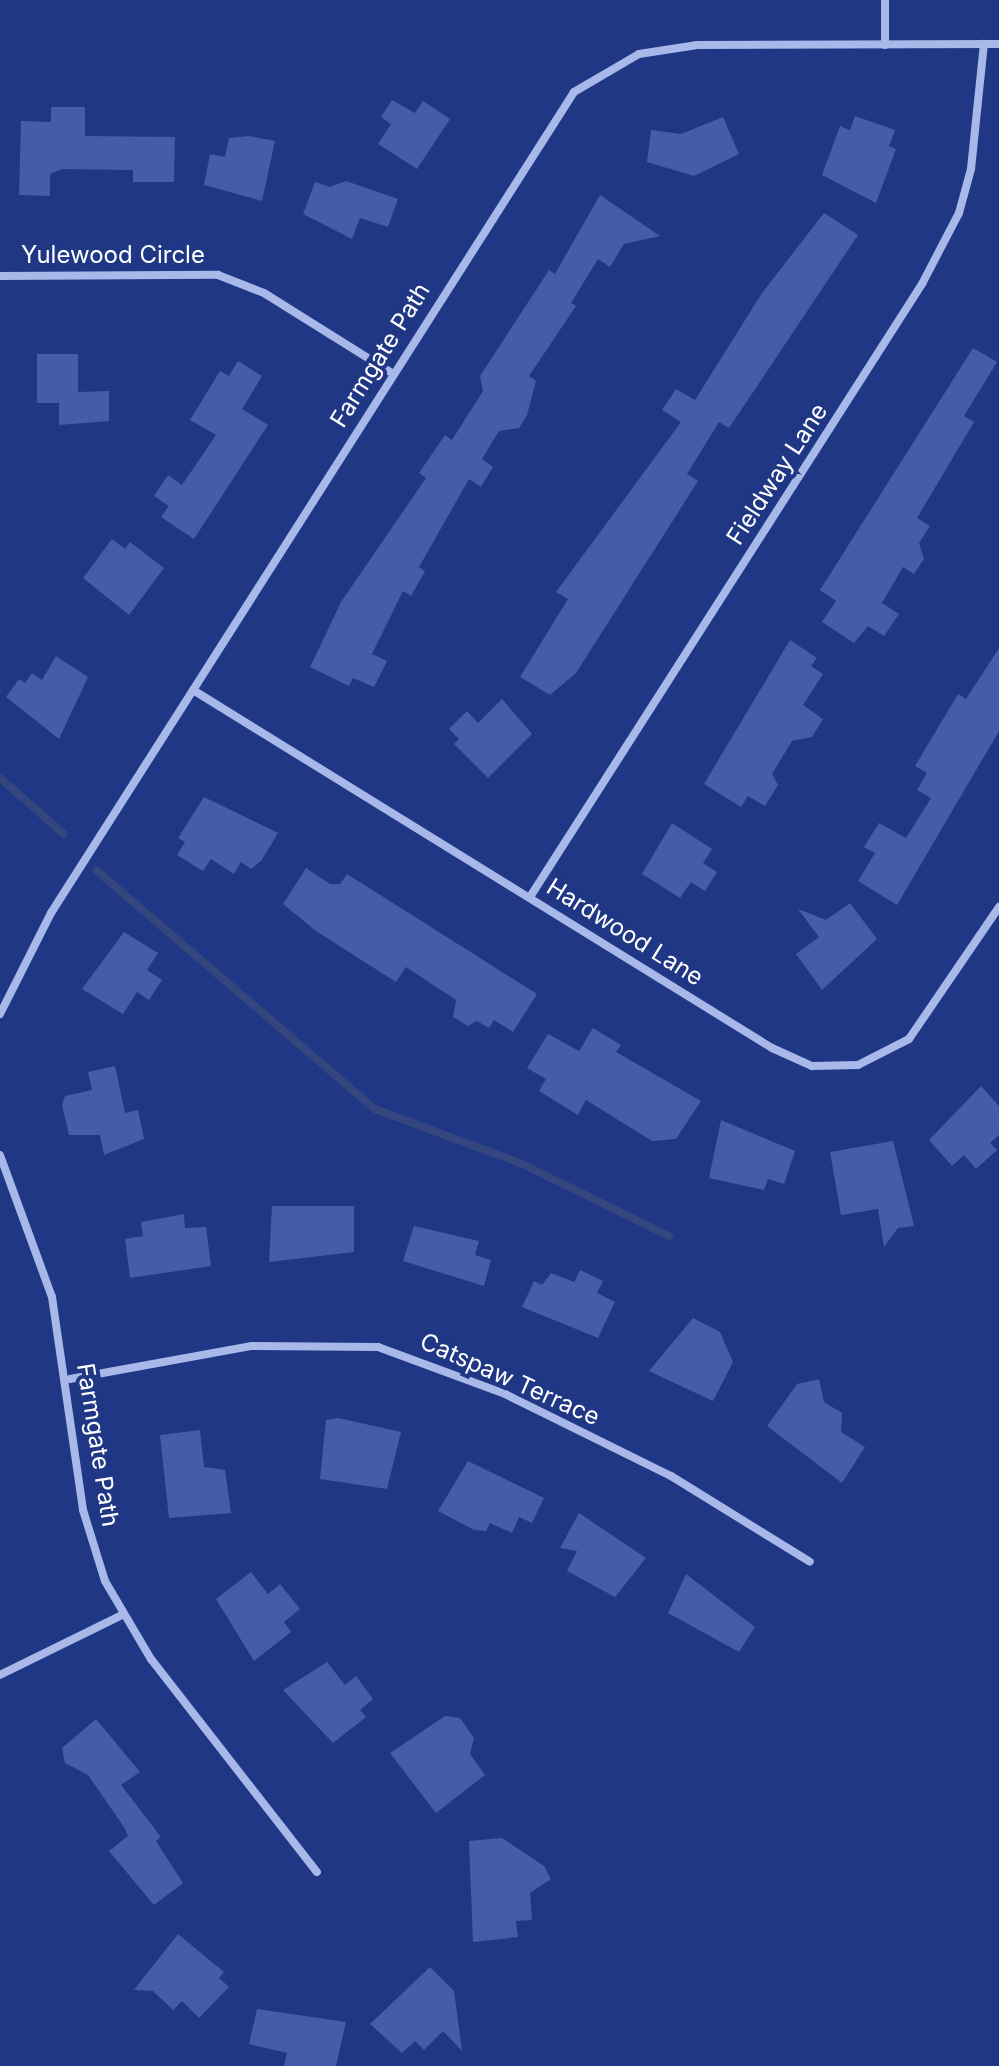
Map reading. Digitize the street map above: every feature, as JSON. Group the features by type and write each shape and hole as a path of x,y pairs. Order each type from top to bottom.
{"street":[{"path":"885,0 885,45"},
{"name":"Fieldway Lane","path":"530,897 922,284 959,213 971,169 984,44"},
{"name":"Farmgate Path","path":"0,1014 2,999 543,133 595,76 639,54 697,45 999,44"},
{"name":"Yulewood Circle","path":"0,276 218,275 264,293 392,373"},
{"name":"Hardwood Lane","path":"193,690 772,1048 835,1069 909,1039 999,907"},
{"name":"Farmgate Path","path":"0,1155 52,1297 70,1379 83,1510 105,1581 124,1614 317,1872"},
{"name":"Catspaw Terrace","path":"70,1379 252,1346 378,1347 505,1394 657,1469 810,1562"},
{"path":"0,1675 124,1614"}],"building":[{"path":"392,100 415,113 423,101 450,119 417,169 378,144 391,124 381,117"},
{"path":"51,107 85,107 85,136 175,137 174,182 133,182 133,170 62,169 50,174 50,196 19,195 21,121 51,122"},
{"path":"855,116 895,130 889,146 896,149 876,203 822,175 840,126 850,130"},
{"path":"723,117 739,154 694,176 647,162 651,130 681,134"},
{"path":"249,136 275,141 262,201 204,185 210,154 225,157 229,138"},
{"path":"346,181 398,199 388,227 360,218 352,239 303,214 315,182 330,187"},
{"path":"600,195 660,236 624,244 610,267 598,259 571,303 576,306 529,376 536,381 527,415 519,428 499,431 482,459 493,467 481,487 469,479 419,567 425,571 411,596 403,591 372,654 387,661 374,687 353,678 349,686 310,667 341,602 426,478 419,473 445,435 452,440 483,391 480,376 549,270 555,274"},
{"path":"824,213 858,235 729,428 719,422 687,474 698,481 576,673 550,695 520,677 568,599 556,592 681,422 662,410 676,389 695,400 762,293"},
{"path":"973,348 997,362 964,416 974,422 917,518 930,526 919,543 924,559 914,574 903,567 882,603 899,614 884,636 868,626 854,643 822,622 836,601 820,590"},
{"path":"37,354 78,354 78,392 109,391 109,421 59,425 59,403 37,403"},
{"path":"238,361 262,376 242,409 268,425 194,539 161,517 169,506 154,496 168,475 182,485 216,435 190,420 220,371 229,376"},
{"path":"112,539 125,549 130,542 164,568 129,615 83,578"},
{"path":"790,640 817,658 811,666 823,674 803,705 823,719 812,737 792,741 772,774 778,785 765,806 748,796 741,807 704,784"},
{"path":"999,648 999,731 897,905 858,881 875,853 864,847 879,823 906,838 931,798 917,790 927,773 915,766 958,694 966,699"},
{"path":"56,656 88,677 59,739 6,697 19,679 25,683 32,673 42,680"},
{"path":"502,699 532,734 488,778 454,744 459,739 449,729 467,711 478,723"},
{"path":"204,797 278,833 261,861 251,869 241,862 234,874 211,859 203,871 177,855 185,842 178,838"},
{"path":"672,823 712,849 703,863 717,872 705,891 691,882 680,898 642,874"},
{"path":"306,868 330,884 340,884 347,874 537,994 513,1032 494,1020 489,1028 477,1021 468,1026 453,1017 456,1000 406,967 396,982 316,931 283,904"},
{"path":"850,903 877,939 822,990 796,954 819,937 798,909 826,920"},
{"path":"124,932 158,953 147,970 162,980 149,1000 137,992 123,1014 82,989"},
{"path":"593,1028 621,1045 616,1052 701,1101 676,1139 652,1141 586,1100 578,1115 539,1091 546,1079 527,1068 548,1034 579,1051"},
{"path":"115,1066 125,1113 138,1110 144,1139 104,1155 100,1135 69,1135 62,1105 65,1096 92,1090 88,1072"},
{"path":"981,1086 999,1106 999,1135 990,1143 997,1150 976,1169 964,1155 952,1166 929,1140"},
{"path":"721,1120 795,1151 784,1184 768,1179 764,1190 709,1178"},
{"path":"893,1141 914,1226 898,1228 884,1247 878,1209 841,1215 830,1152"},
{"path":"272,1206 354,1206 354,1252 269,1262"},
{"path":"184,1214 185,1228 206,1227 211,1266 130,1278 125,1239 143,1236 141,1222"},
{"path":"414,1226 479,1241 475,1255 491,1260 484,1286 403,1261"},
{"path":"580,1270 603,1281 597,1293 615,1302 598,1338 522,1307 534,1281 542,1285 551,1273 574,1282"},
{"path":"693,1318 720,1332 733,1362 713,1401 649,1371"},
{"path":"819,1379 824,1402 842,1413 841,1432 865,1447 842,1483 767,1426 797,1384"},
{"path":"338,1418 401,1432 387,1489 320,1479 326,1420"},
{"path":"200,1430 204,1467 225,1470 231,1513 169,1518 160,1435"},
{"path":"468,1461 544,1498 532,1523 519,1517 512,1533 490,1523 486,1531 474,1530 438,1511"},
{"path":"579,1513 646,1558 615,1597 567,1571 577,1551 560,1548"},
{"path":"251,1572 268,1594 280,1584 300,1609 284,1622 291,1632 254,1661 216,1599"},
{"path":"686,1574 755,1627 739,1652 668,1613"},
{"path":"327,1662 345,1685 356,1676 373,1699 360,1710 366,1717 333,1743 283,1690"},
{"path":"445,1716 460,1718 474,1738 470,1754 485,1775 436,1813 390,1753"},
{"path":"96,1719 140,1772 121,1785 161,1837 156,1841 183,1883 154,1905 109,1851 128,1836 124,1827 88,1775 65,1763 62,1748"},
{"path":"502,1838 544,1866 551,1879 530,1893 532,1920 516,1921 518,1937 473,1942 469,1841"},
{"path":"178,1934 224,1972 219,1978 229,1987 199,2018 182,2001 173,2010 153,1991 134,1990"},
{"path":"430,1967 454,1991 462,2051 443,2031 424,2050 415,2041 402,2053 370,2024"},
{"path":"257,2009 346,2022 336,2066 284,2066 287,2053 249,2044"}],"waterway":[{"path":"0,778 64,834"},
{"path":"97,871 375,1109 520,1163 669,1236"}]}
